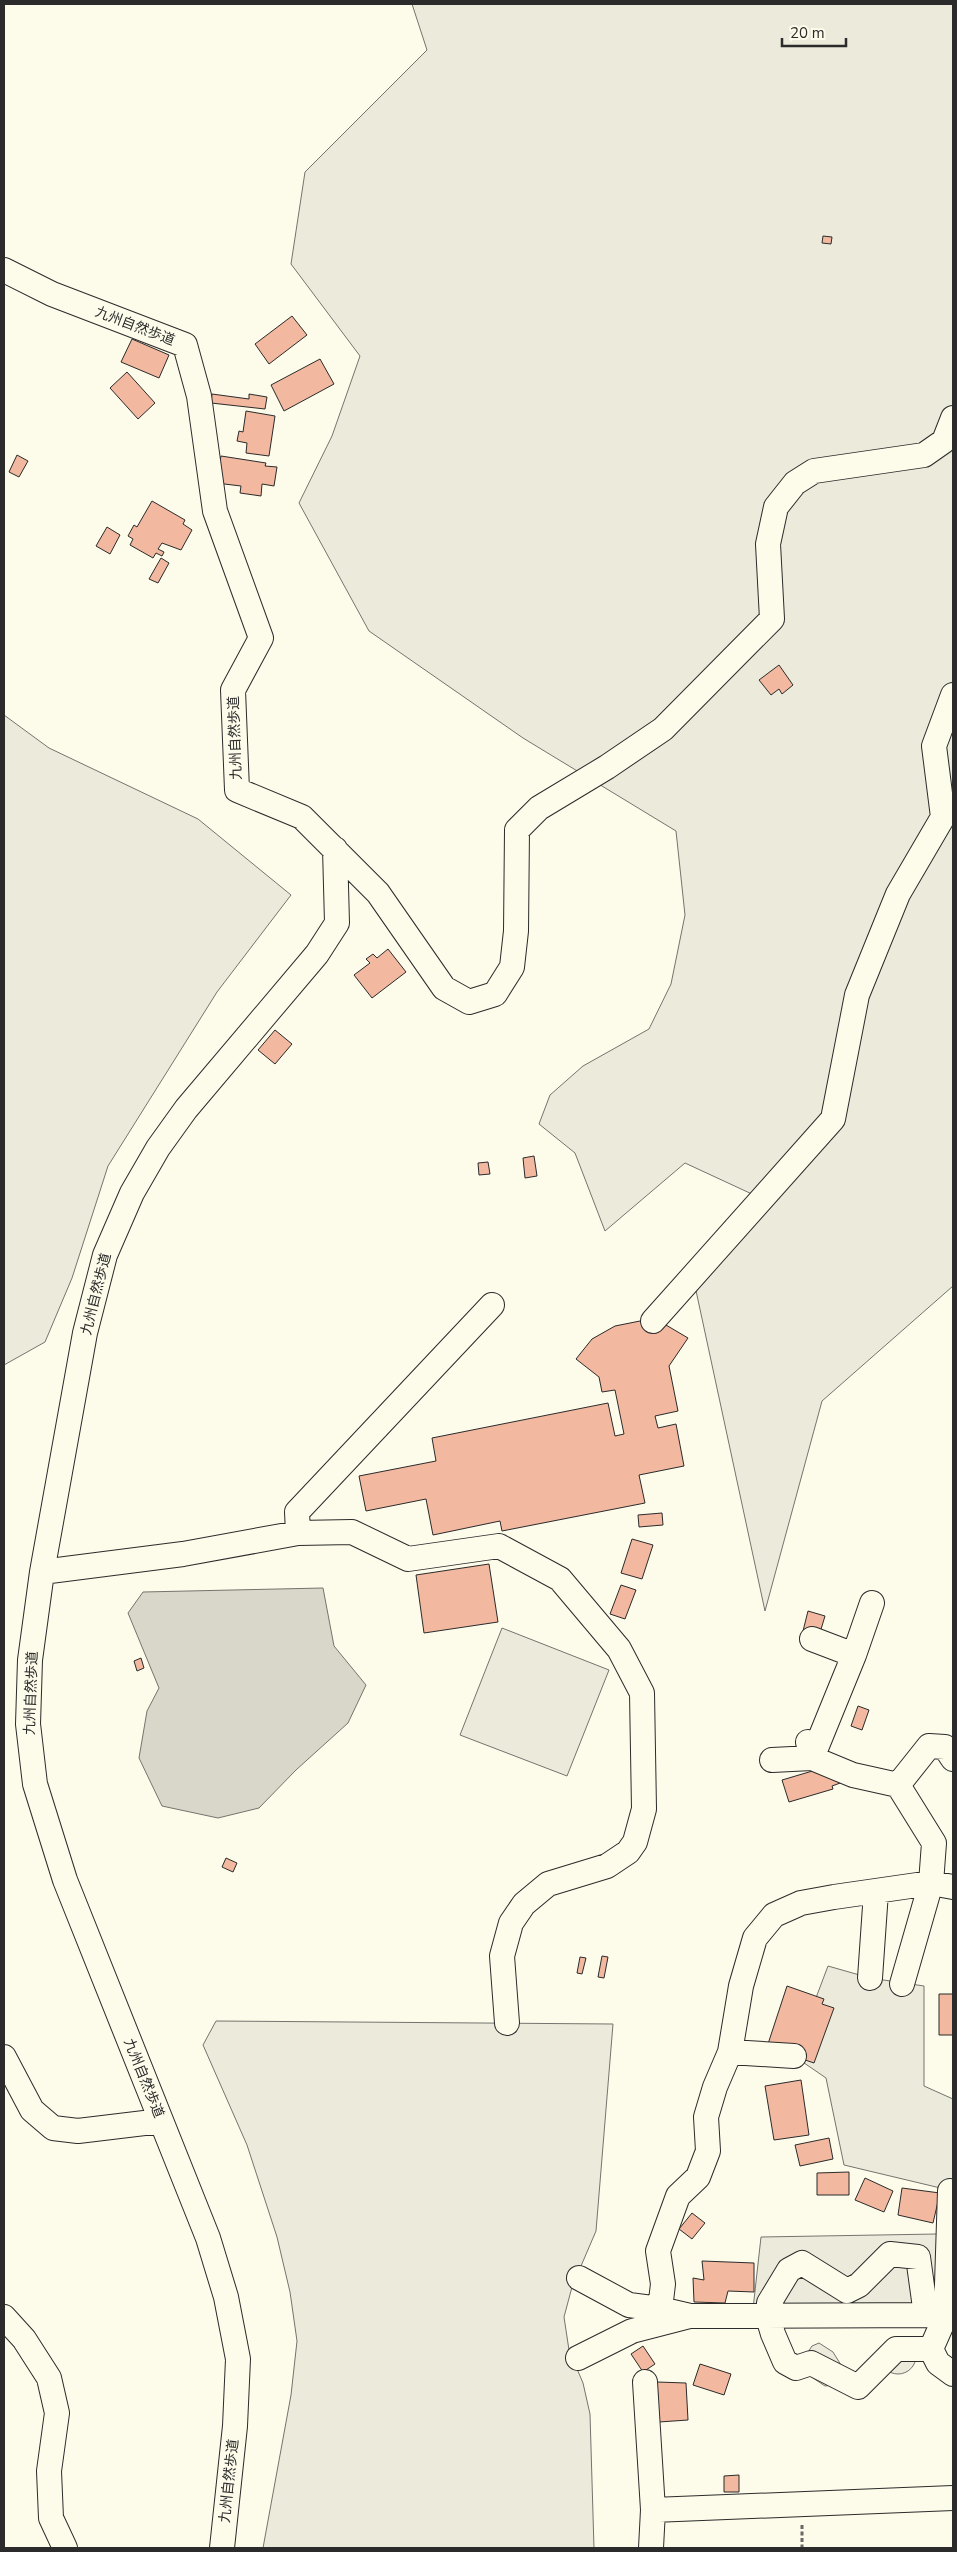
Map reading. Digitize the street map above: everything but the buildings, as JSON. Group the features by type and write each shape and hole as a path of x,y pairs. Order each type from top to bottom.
{"street":[{"name":"九州自然歩道","path":"4,270 52,294 185,345 199,396 215,511 261,638 233,690 237,790 302,817 335,848 337,922 316,954 186,1109 158,1148 132,1192 105,1255 86,1333 42,1572 30,1660 28,1715 35,1784 65,1880 210,2246 226,2296 238,2359 235,2426 222,2548"},
{"path":"335,848 378,893 444,988 468,1002 495,994 512,967 516,932 517,830 539,808 607,767 663,729 772,619 768,544 776,507 796,484 814,471 924,455 944,441 953,418"},
{"path":"653,1321 833,1119 857,995 898,894 943,817 934,746 953,695"},
{"path":"298,1533 297,1512 492,1305"},
{"path":"42,1572 183,1554 298,1533 352,1532 408,1559 498,1546 560,1579 619,1649 642,1693 644,1809 635,1842 628,1852 618,1860 583,1874 548,1884 524,1904 511,1923 502,1956 507,2023"},
{"path":"772,1760 809,1747 854,1655 872,1603"},
{"path":"812,1638 854,1655"},
{"path":"898,1785 929,1746 945,1747 953,1759"},
{"path":"809,1747 853,1775 898,1785 943,1841 942,1885 902,1984"},
{"path":"660,2309 663,2284 658,2250 678,2196 698,2177 708,2151 706,2117 715,2087 730,2052 741,1986 756,1938 774,1915 801,1903 942,1885"},
{"path":"870,1978 876,1892"},
{"path":"730,2052 794,2056"},
{"path":"4,2057 32,2110 53,2128 78,2131 161,2121"},
{"path":"950,2191 942,2315 932,2349 938,2363 953,2374"},
{"path":"932,2349 896,2349 858,2386 810,2363 796,2368 785,2362 772,2334 768,2317 769,2303 789,2270 802,2263 847,2291 859,2285 890,2254 918,2257 942,2315"},
{"path":"579,2278 630,2305 690,2316 942,2315"},
{"path":"630,2305 632,2331"},
{"path":"578,2358 632,2331 690,2316"},
{"path":"4,2317 24,2339 49,2378 57,2412 49,2471 51,2518 65,2548"},
{"path":"645,2382 653,2510 651,2548"},
{"path":"653,2510 953,2498"}],"shaded area":[{"path":"412,4 953,4 953,1286 822,1401 765,1611 695,1286 754,1195 685,1163 605,1231 575,1153 539,1124 550,1095 583,1066 649,1029 671,984 685,915 676,831 523,738 369,631 299,503 332,436 360,356 291,264 305,172 427,50"},
{"path":"4,715 49,748 198,819 291,895 217,992 108,1166 72,1278 45,1342 4,1365"},
{"path":"323,1588 334,1646 366,1685 348,1723 296,1770 259,1808 218,1818 162,1806 139,1758 147,1711 159,1688 128,1613 143,1592"},
{"path":"502,1628 609,1670 567,1776 460,1735"},
{"path":"828,1966 870,1978 924,1986 924,2086 953,2099 953,2191 844,2165 826,2078 794,2056"},
{"path":"216,2021 613,2024 596,2231 572,2287 564,2317 569,2350 583,2383 590,2414 594,2548 263,2548 291,2395 297,2341 290,2292 277,2237 247,2145 203,2045"},
{"path":"937,2234 939,2305 753,2309 761,2237"},
{"path":"898,2338 910,2344 916,2356 910,2368 898,2374 886,2368 880,2356 886,2344"},
{"path":"819,2343 833,2352 841,2365 833,2385 825,2386 807,2374 806,2355 812,2346"}]}
